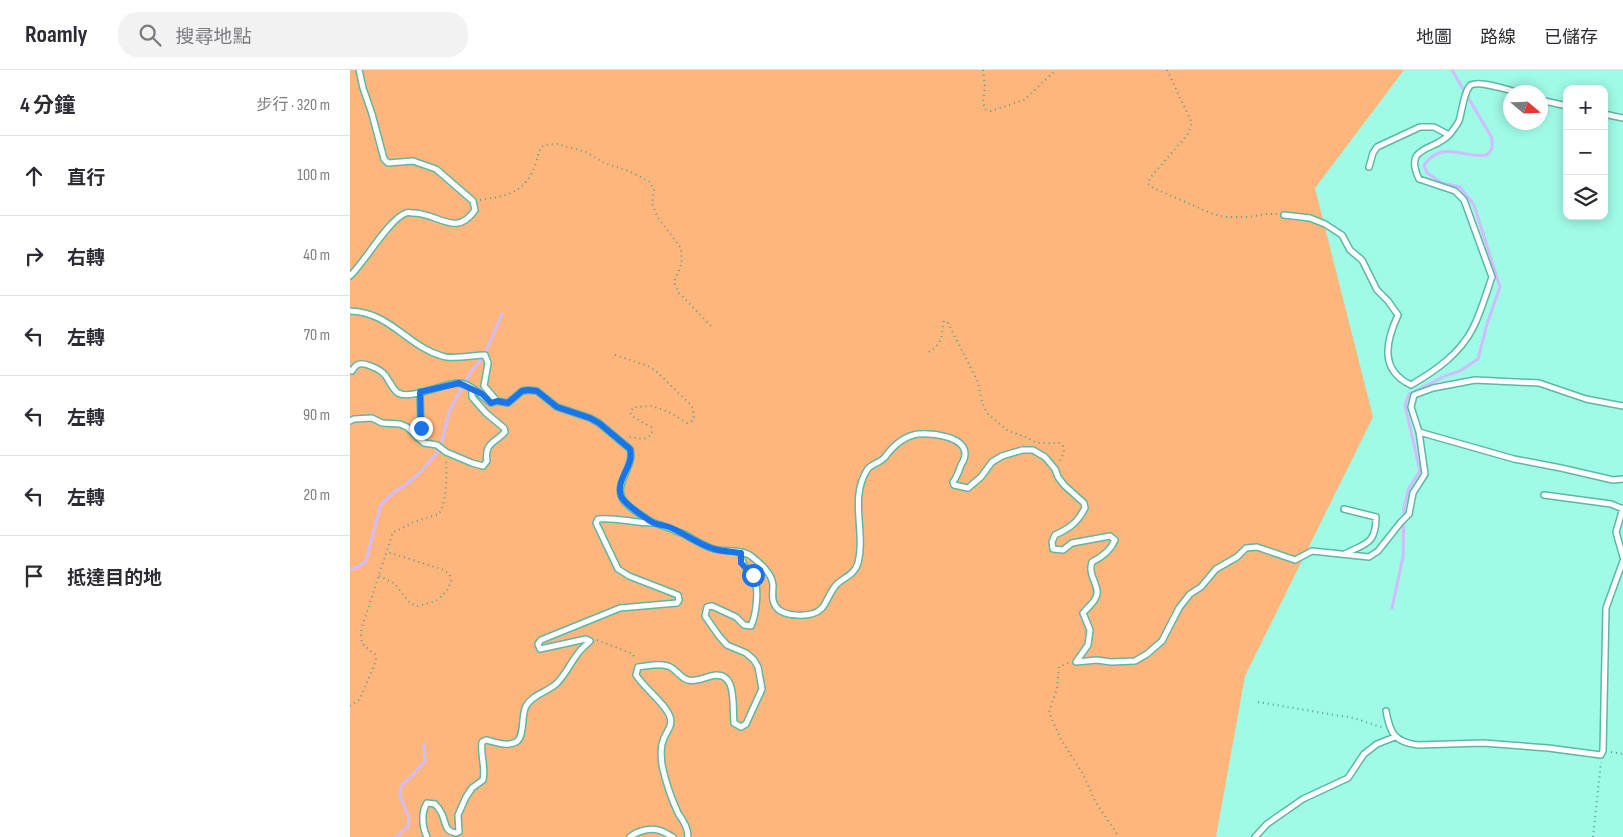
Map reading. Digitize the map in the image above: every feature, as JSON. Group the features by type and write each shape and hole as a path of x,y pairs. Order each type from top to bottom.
{"lane":[{"path":"350,276 392,224 406,213 418,213 455,224 469,219 476,210 473,201 436,169 413,161 388,163 384,160 359,70"},
{"path":"1411,385 1431,374 1463,344 1473,328 1492,277 1464,200 1455,191 1426,183 1419,179 1413,167 1416,156 1449,135 1458,122 1467,90 1470,86 1475,84 1503,88"},
{"path":"1548,102 1563,105"},
{"path":"1608,115 1623,118"},
{"path":"1369,166 1377,147 1420,127 1434,127 1449,135"},
{"path":"1076,662 1097,660 1134,662 1147,654 1162,642 1179,608 1190,594 1202,587 1216,568 1238,557 1246,548 1257,547 1295,560 1312,551 1369,557 1378,551 1409,514 1413,493 1425,474 1419,432 1411,407 1414,395 1411,385 1397,375 1391,364 1387,349 1390,333 1398,315 1377,290 1362,260 1350,250 1342,235 1325,224 1310,218 1284,215"},
{"path":"350,311 362,312 384,320 427,350 444,357 484,356 488,363 484,386 497,401"},
{"path":"350,370 352,371 356,365 362,364 383,373 398,393 404,395 459,383 482,394 491,403 497,401 508,403 522,391 537,391 557,407 599,423 630,449 632,455 620,487 621,496 624,501 652,522 668,527 714,549 749,554 766,569 773,583 772,598 777,609 783,614 808,615 821,609 829,594 838,583 852,573 858,564 860,536 858,501 861,485 868,468 883,459 890,449 906,437 918,434 932,434 957,440 963,446 965,455 953,482 954,485 968,488 992,462 1002,456 1022,450 1033,450 1045,457 1055,469 1058,478 1064,486 1084,503 1085,508 1080,518 1069,528 1055,535 1052,542 1053,549 1063,550 1072,543 1110,536 1115,540 1112,547 1100,558 1092,562 1090,568 1098,592 1095,600 1083,613 1090,630 1088,645 1076,662"},
{"path":"1414,395 1433,388 1475,380 1539,383 1586,399 1623,406"},
{"path":"350,421 372,418 382,423 400,424 424,443 437,445 446,452 472,464 483,466 487,461 486,453 490,444 504,432 504,428 486,413 472,397 472,388"},
{"path":"418,438 421,428 420,392"},
{"path":"1419,432 1514,458 1613,480 1623,479"},
{"path":"1544,495 1610,504 1623,509 1616,532 1623,556"},
{"path":"1344,509 1376,517 1376,526 1371,539 1366,545 1356,548 1345,555"},
{"path":"427,837 423,817 424,808 427,803 435,804 440,809 450,832 459,832 458,815 472,788 483,780 485,773 481,748 482,742 486,740 504,744 516,742 522,730 523,714 526,706 556,685 579,652 590,641 586,639 540,649 538,644 541,640 620,608 677,603 679,600 678,595 629,576 618,569 596,523 598,519 607,518 639,523 652,522"},
{"path":"688,837 688,830 678,812 663,767 661,751 664,738 670,728 671,718 666,708 642,684 636,675 638,667 661,665 672,667 685,679 695,681 713,675 722,676 728,680 732,687 734,723 741,727 746,724 762,689 758,668 754,660 746,654 727,645 705,616 707,607 712,606 736,617 744,625 751,626 754,619 757,585 753,575 741,563 741,553"},
{"path":"1386,711 1389,729 1394,737 1407,744 1484,743 1602,753 1606,608 1623,561"},
{"path":"1255,837 1267,824 1303,799 1348,778 1364,754 1377,744 1394,737"},
{"path":"630,837 645,830 659,830 673,837"}],"path":[{"path":"983,70 985,87 982,102 985,109 991,112 1024,100 1056,70"},
{"path":"1167,70 1192,123 1188,134 1150,178 1148,184 1152,188 1224,217 1248,217 1267,214 1284,215"},
{"path":"473,201 516,192 526,182 536,163 538,151 544,145 557,144 586,152 604,163 629,171 650,182 654,190 652,204 658,218 681,248 682,263 674,282 679,293 711,326"},
{"path":"929,352 937,347 941,341 944,322 948,323 978,382 982,402 987,413 1008,431 1037,443 1059,443 1063,446 1064,452 1055,469"},
{"path":"615,355 648,366 656,371 692,406 694,416 692,421 687,423 669,412 652,406 634,407 630,412 632,416 651,427 652,433 643,440 630,437 615,437"},
{"path":"350,706 360,699 376,661 376,655 362,645 360,638 393,532 411,523 439,514 443,508 447,474 446,452"},
{"path":"379,576 394,583 410,603 417,606 436,601 446,592 451,582 450,575 444,570 387,552"},
{"path":"590,641 596,640 633,654 638,667"},
{"path":"1076,662 1059,667 1057,689 1049,712 1060,738 1083,774 1095,801 1119,837"},
{"path":"1258,702 1341,716 1352,716 1368,724 1389,729"},
{"path":"1594,837 1602,753 1623,754"}],"shaded area":[{"path":"350,70 1404,70 1315,188 1373,417 1245,676 1216,837 350,837"}],"waterway":[{"path":"1392,608 1403,557 1404,507 1409,488 1420,471 1405,405 1409,394 1445,376 1460,371 1478,359 1487,324 1500,287 1474,205 1460,187 1442,183 1427,173 1424,165 1431,157 1446,151 1478,156 1487,155 1492,149 1492,138 1452,70"},
{"path":"486,351 502,314"},
{"path":"465,382 481,360"},
{"path":"442,442 449,412 462,388"},
{"path":"350,569 358,567 366,561 380,507 391,495 417,476 439,449"},
{"path":"396,837 408,826 409,817 400,796 401,786 425,761 424,744"}],"route":[{"path":"421,428 420,392 459,383 482,394 491,403 497,401 508,403 522,391 537,391 548,402 557,407 599,423 630,449 632,455 630,464 620,487 621,496 624,501 652,522 668,527 714,549 741,553 741,563 753,575"}]}
